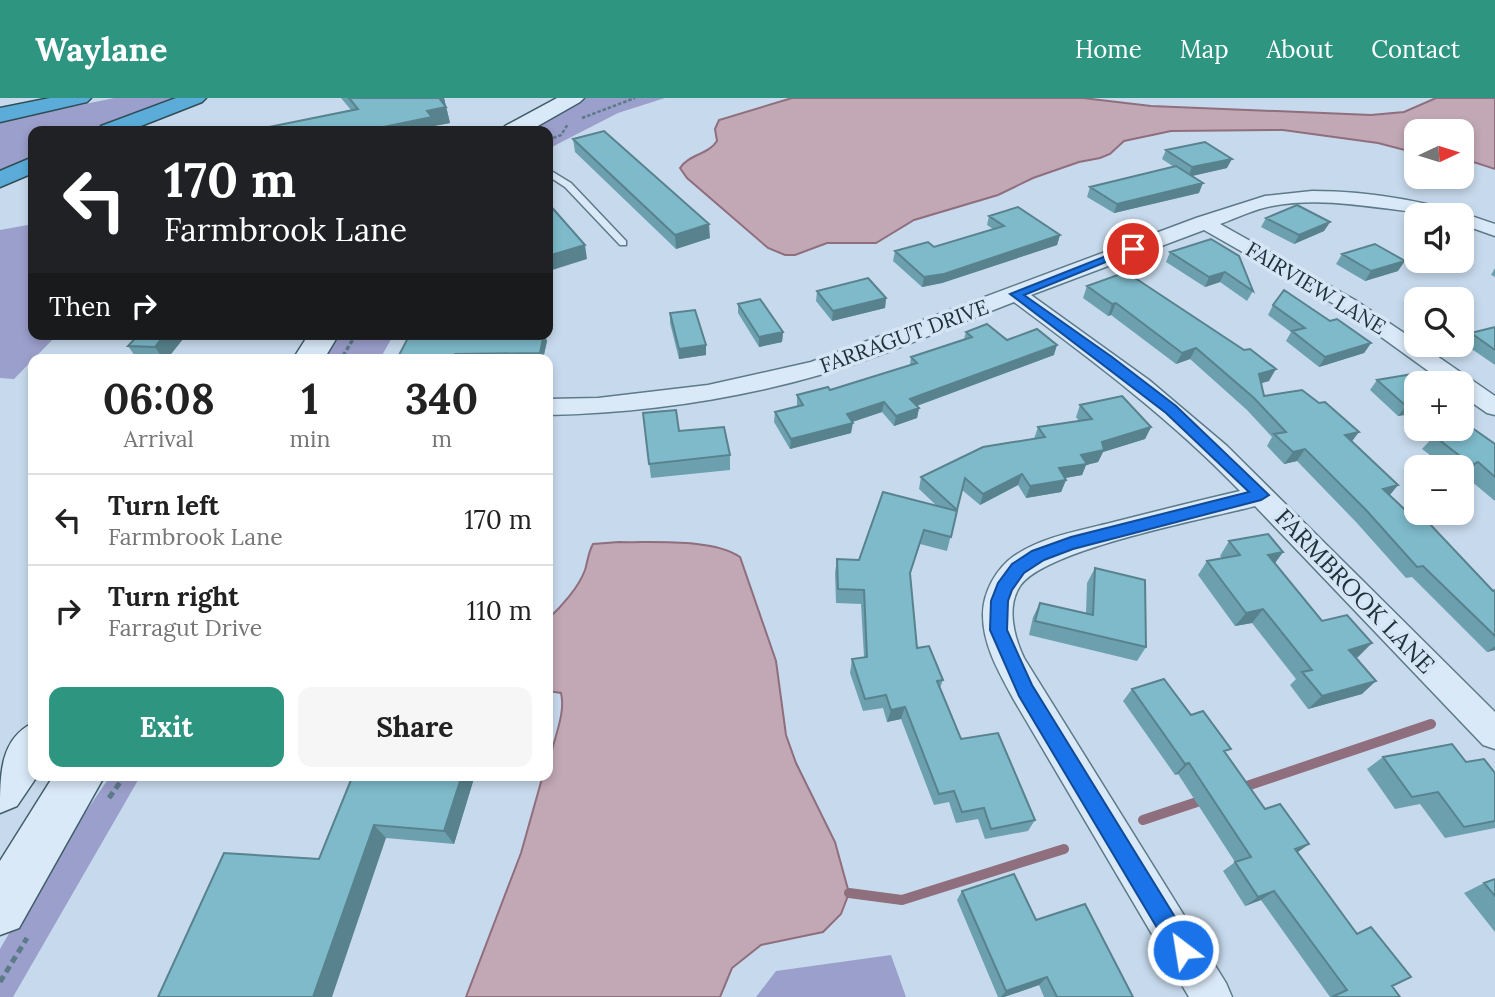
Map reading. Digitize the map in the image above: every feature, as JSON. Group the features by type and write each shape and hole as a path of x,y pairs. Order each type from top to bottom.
{"highway":[{"path":"0,115 80,98"},
{"path":"122,126 195,98"},
{"path":"0,180 28,166"}],"street":[{"path":"527,126 575,109"},
{"name":"FARRAGUT DRIVE","path":"553,407 598,406 666,399 750,386 849,358 1203,222 1265,201 1316,195 1373,199 1404,205"},
{"name":"FAIRVIEW LANE","path":"1203,222 1348,304 1495,407"},
{"path":"1474,223 1495,230"},
{"name":"FARMBROOK LANE","path":"1016,294 1108,360 1171,410 1261,495 1495,734"},
{"path":"1212,997 1025,690 1004,648 998,630 998,616 1002,594 1010,577 1038,555 1071,543 1261,495"},
{"path":"0,790 28,751"},
{"path":"0,909 76,781"}],"lane":[{"path":"553,175 568,185 623,243"}],"path":[{"path":"575,109 615,107 635,98"},
{"path":"553,138 561,135 572,122"}],"shaded area":[{"path":"114,98 189,98 116,126 28,126 28,164 0,178 0,122"},
{"path":"583,98 665,98 618,113 553,146 553,126 536,126"},
{"path":"792,98 1083,98 1151,106 1371,115 1404,112 1436,98 1495,98 1495,169 1474,162 1474,119 1404,119 1404,150 1378,143 1283,130 1171,131 1124,141 1110,154 1100,158 1079,162 1033,178 998,195 914,220 876,243 827,243 795,255 785,255 768,248 687,178 680,168 688,160 713,146 717,141 715,129 719,120"},
{"path":"28,225 28,340 52,340 38,354 28,354 28,365 14,379 0,378 0,230"},
{"path":"333,340 391,340 383,354 324,354"},
{"path":"593,544 698,544 728,551 740,557 776,661 786,735 796,763 835,842 849,893 841,914 823,932 761,945 732,968 720,997 466,997 521,853 541,781 553,781 553,747 562,703 561,693 553,692 553,614 579,583"},
{"path":"107,781 138,781 13,997 0,997 0,949 47,868"},
{"path":"891,955 906,997 756,997 776,971"}],"building":[{"path":"349,98 439,98 446,107 427,111 432,117 388,126 274,126 358,109"},
{"path":"604,131 709,224 675,235 573,139"},
{"path":"1205,142 1232,159 1192,167 1166,150"},
{"path":"1176,166 1203,183 1117,204 1090,187"},
{"path":"1297,205 1330,222 1299,235 1266,218"},
{"path":"1018,207 1060,235 944,274 924,277 895,251 928,242 934,247 1004,226 989,216"},
{"path":"553,209 585,245 553,255"},
{"path":"1211,239 1239,256 1253,291 1225,272 1209,277 1170,252"},
{"path":"1375,244 1404,261 1371,271 1342,254"},
{"path":"1126,272 1244,350 1250,349 1276,369 1259,374 1264,396 1302,390 1319,403 1325,402 1359,432 1345,435 1398,485 1383,489 1404,509 1404,525 1431,525 1493,591 1495,590 1495,636 1423,566 1417,567 1366,510 1305,449 1293,452 1274,434 1286,432 1254,398 1196,348 1182,353 1116,303 1112,304 1087,286"},
{"path":"868,278 886,298 833,311 817,291"},
{"path":"1284,290 1330,321 1337,319 1371,343 1325,357 1292,331 1305,328 1273,305"},
{"path":"760,299 783,332 759,337 738,304"},
{"path":"695,310 706,345 679,349 670,313"},
{"path":"987,324 1007,340 1037,329 1057,345 910,399 919,408 896,416 884,402 847,414 853,423 791,439 775,412 803,405 797,395 828,387 830,390 917,363 911,357 972,337 966,332"},
{"path":"1495,327 1495,350 1474,335 1474,332"},
{"path":"134,340 160,340 155,347 128,346"},
{"path":"407,340 543,340 540,353 400,354"},
{"path":"1404,375 1404,404 1377,380"},
{"path":"1122,396 1151,427 1102,442 1104,450 1081,455 1087,464 1059,468 1066,480 1030,486 1022,474 983,494 965,478 957,510 921,477 983,447 1045,437 1038,427 1092,419 1080,405"},
{"path":"676,410 679,431 724,427 730,455 649,464 643,413"},
{"path":"1474,429 1495,444 1495,477 1478,462 1474,464 1474,455 1459,455 1441,441 1474,441"},
{"path":"883,492 957,511 951,537 924,530 910,573 917,648 929,646 943,680 937,681 961,739 998,733 1035,820 991,829 984,808 962,812 954,791 939,794 905,707 891,710 886,695 865,699 852,659 867,657 864,590 838,589 837,559 859,560"},
{"path":"1268,534 1283,552 1268,555 1322,621 1347,615 1372,643 1349,650 1376,681 1322,696 1302,672 1312,670 1263,609 1246,613 1207,561 1240,555 1229,541"},
{"path":"1095,568 1145,580 1146,647 1035,621 1040,603 1093,615"},
{"path":"1164,679 1191,715 1203,711 1231,749 1224,751 1265,809 1280,804 1309,844 1295,849 1357,934 1371,927 1411,977 1392,986 1400,997 1332,997 1347,990 1274,891 1258,897 1235,862 1251,857 1189,763 1185,764 1132,689"},
{"path":"1452,744 1466,762 1484,759 1495,773 1495,821 1464,827 1438,792 1412,797 1383,757"},
{"path":"351,781 460,781 444,831 374,825 313,997 158,997 224,853 319,859"},
{"path":"1014,874 1036,920 1085,904 1133,997 1057,997 1047,977 1006,991 962,891"},
{"path":"1495,879 1495,896 1484,883"}],"waterway":[{"path":"1238,789 1431,724"},
{"path":"1143,820 1206,799"},
{"path":"849,893 902,900 1064,849"}],"route":[{"path":"1133,249 1016,294 1141,385 1218,452 1261,495 1071,543 1038,555 1018,569 1004,587 998,630 1025,690 1183,950"}]}
